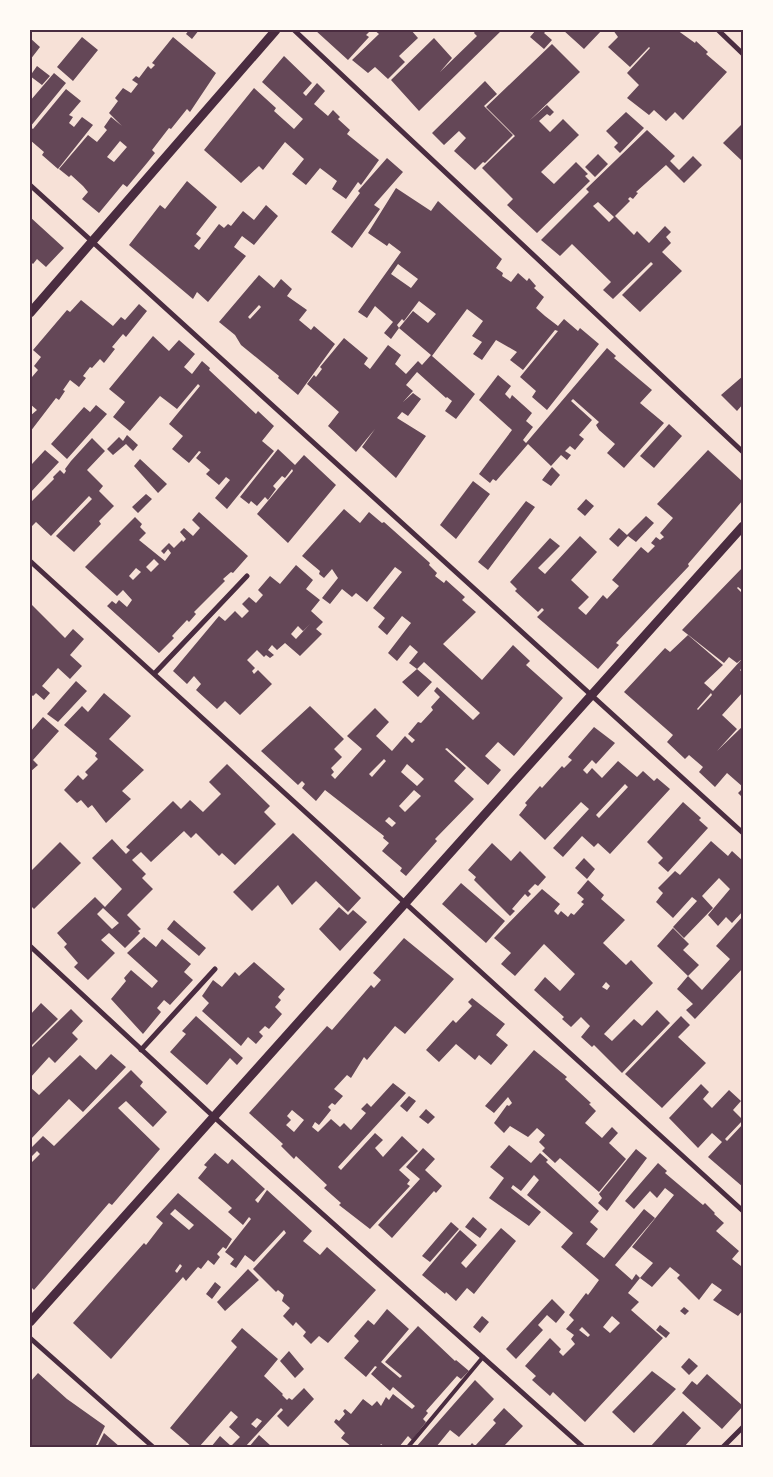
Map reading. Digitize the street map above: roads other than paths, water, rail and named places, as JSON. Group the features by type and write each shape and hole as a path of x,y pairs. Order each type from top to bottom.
{"street":[{"path":"30,313 276,30"},
{"path":"294,30 743,452"},
{"path":"718,30 743,54"},
{"path":"30,185 743,833"},
{"path":"30,1322 743,526"},
{"path":"30,561 743,1211"},
{"path":"154,674 247,576"},
{"path":"30,946 214,1117 583,1447"},
{"path":"141,1050 215,969"},
{"path":"30,1338 153,1447"},
{"path":"723,1447 743,1427"}],"lane":[{"path":"408,1447 483,1357"}]}
